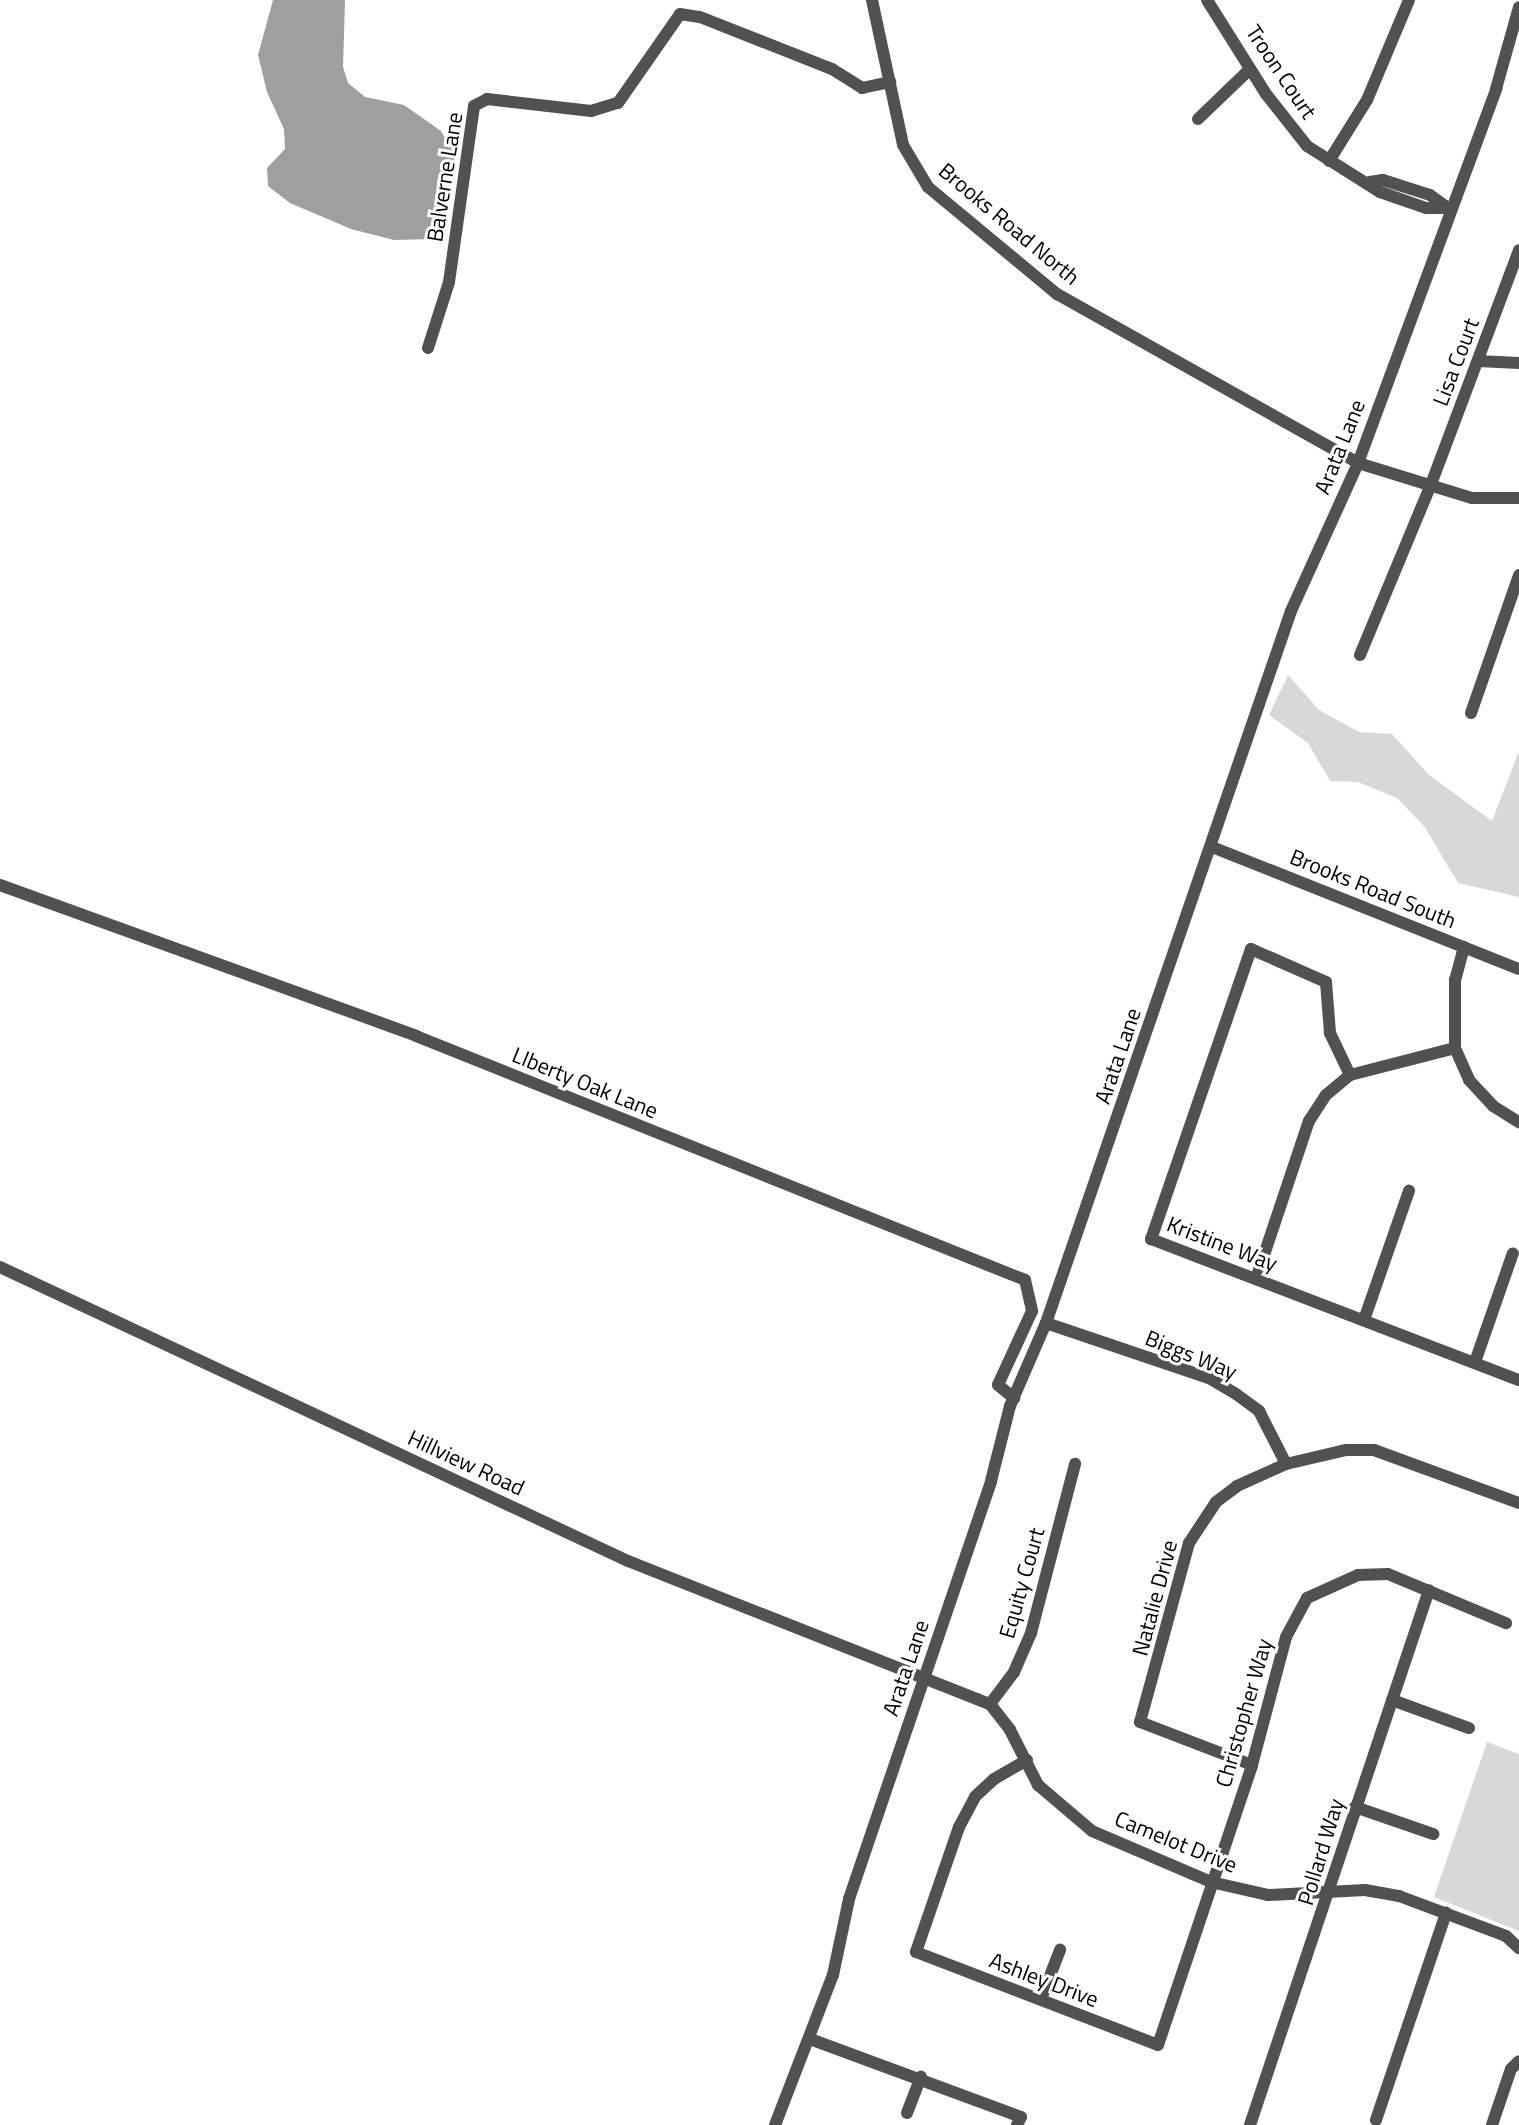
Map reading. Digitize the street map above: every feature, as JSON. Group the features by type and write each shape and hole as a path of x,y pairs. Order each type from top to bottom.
{"street":[{"name":"Brooks Road North","path":"872,0 903,145 928,187 1057,294 1358,463 1472,498 1519,498"},
{"name":"Troon Court","path":"1207,0 1250,69 1296,133 1329,161 1370,182 1380,192 1426,208 1448,208"},
{"path":"1329,161 1367,100 1409,0"},
{"name":"Balverne Lane","path":"428,348 449,282 474,106 487,99 591,111 618,103 680,14 700,17 832,69 862,88 890,82"},
{"name":"Arata Lane","path":"775,2125 833,1975 849,1899 1014,1398 1046,1323 1291,611 1358,463 1448,208 1496,89 1518,16"},
{"path":"1198,119 1250,69"},
{"name":"Lisa Court","path":"1360,655 1430,487 1519,250"},
{"path":"1478,361 1519,363"},
{"path":"1471,713 1519,575"},
{"name":"Brooks Road South","path":"1212,847 1519,969"},
{"name":"LIberty Oak Lane","path":"0,885 416,1036 1025,1280 1032,1311 998,1385 1014,1398"},
{"path":"1464,947 1455,980 1455,1048 1469,1080 1493,1106 1519,1122"},
{"name":"Kristine Way","path":"1350,1075 1330,1033 1326,982 1251,949 1151,1239 1519,1380"},
{"path":"1256,1279 1309,1121 1326,1095 1350,1075 1455,1048"},
{"path":"1364,1320 1409,1191"},
{"path":"1475,1362 1513,1253"},
{"name":"Hillview Road","path":"0,1267 628,1561 922,1680"},
{"name":"Biggs Way","path":"1046,1323 1211,1379 1259,1411 1286,1464"},
{"name":"Natalie Drive","path":"1252,1765 1140,1722 1189,1543 1200,1521 1237,1486 1286,1464 1346,1450 1374,1450 1519,1503"},
{"name":"Equity Court","path":"990,1704 1014,1672 1031,1633 1075,1464"},
{"name":"Christopher Way","path":"1158,2045 1252,1765 1286,1637 1307,1598 1358,1575 1388,1574 1506,1623"},
{"name":"Pollard Way","path":"1250,2125 1331,1892 1355,1807 1429,1590"},
{"path":"922,1680 990,1704"},
{"path":"1392,1700 1469,1728"},
{"name":"Camelot Drive","path":"990,1704 1027,1760 1038,1785 1072,1818 1211,1882 1268,1895 1331,1892 1399,1896 1506,1936 1519,1948"},
{"name":"Ashley Drive","path":"1027,1760 994,1779 975,1797 959,1827 916,1952 1158,2045"},
{"path":"1355,1807 1433,1834"},
{"path":"1376,2120 1446,1913"},
{"path":"1041,1999 1060,1950"},
{"path":"810,2039 921,2077 1019,2121"},
{"path":"1492,2125 1511,2069 1519,2061"},
{"path":"907,2113 921,2077"}],"shaded area":[{"path":"273,0 345,0 343,67 348,83 365,97 404,105 441,131 455,155 444,223 434,239 394,240 351,229 290,203 268,186 267,168 285,149 284,129 267,92 258,55"},
{"path":"1288,675 1319,710 1359,732 1392,734 1429,775 1492,821 1519,751 1519,897 1458,883 1424,826 1397,798 1358,782 1330,781 1308,743 1269,715"},
{"path":"1487,1742 1519,1754 1519,1931 1434,1897"}]}
